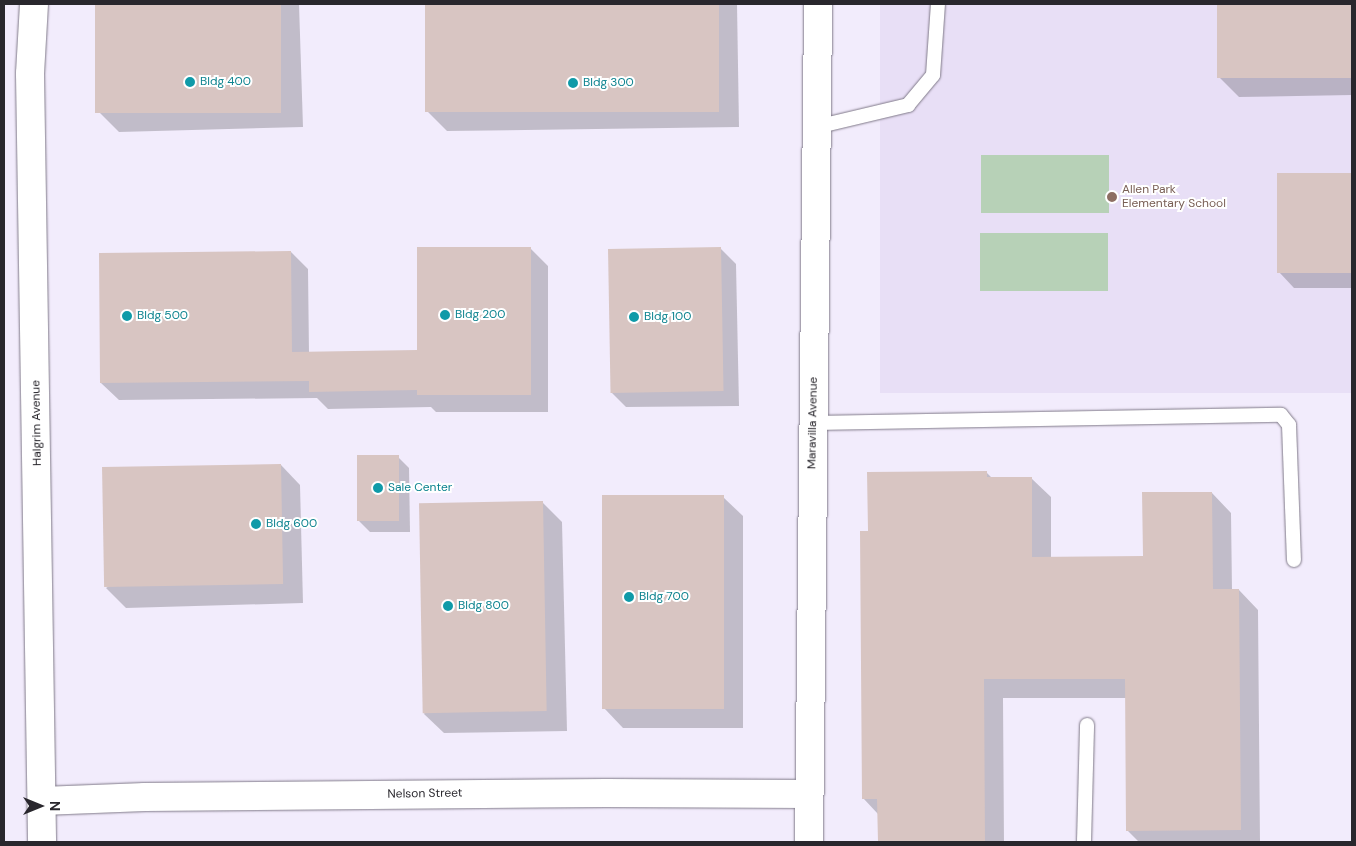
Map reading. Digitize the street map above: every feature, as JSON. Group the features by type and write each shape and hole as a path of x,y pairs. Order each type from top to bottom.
{"street":[{"name":"Halgrim Avenue","path":"34,4 30,74 42,842"},
{"name":"Maravilla Avenue","path":"809,842 818,4"},
{"name":"Nelson Street","path":"42,801 145,797 606,792 809,794"}],"lane":[{"path":"816,127 908,105 933,75 938,4"},
{"path":"814,423 1281,415 1289,425 1294,560"},
{"path":"1084,842 1087,725"}],"shaded area":[{"name":"Allen Park Elementary School","path":"880,4 1352,4 1352,393 880,393"}],"green space":[{"path":"981,155 1109,155 1109,213 981,213"},
{"path":"980,233 1108,233 1108,291 980,291"}],"building":[{"name":"Bldg 400","path":"95,4 281,4 281,113 95,113"},
{"name":"Bldg 300","path":"425,4 719,4 719,112 425,112"},
{"path":"1217,4 1352,4 1352,78 1217,78"},
{"path":"1277,173 1352,173 1352,273 1277,273"},
{"path":"417,247 531,247 531,395 417,395 417,390 309,392 309,381 100,383 99,253 291,251 292,352 417,350"},
{"name":"Bldg 100","path":"721,247 724,391 611,393 608,249"},
{"name":"Sale Center","path":"357,455 399,455 399,521 357,521"},
{"name":"Bldg 600","path":"281,464 283,584 104,587 102,467"},
{"path":"987,471 987,477 1032,477 1032,557 1143,556 1142,492 1212,492 1213,589 1239,589 1241,830 1126,831 1125,679 984,679 985,842 878,842 877,799 862,799 860,531 868,531 867,472"},
{"name":"Bldg 700","path":"602,495 724,495 724,709 602,709"},
{"name":"Bldg 800","path":"543,501 547,711 423,713 419,503"}],"place":[{"name":"Bldg 400","path":"190,82"},
{"name":"Bldg 300","path":"573,83"},
{"name":"Allen Park Elementary School","path":"1112,197"},
{"name":"Bldg 200","path":"445,315"},
{"name":"Bldg 500","path":"127,316"},
{"name":"Bldg 100","path":"634,317"},
{"name":"Sale Center","path":"378,488"},
{"name":"Bldg 600","path":"256,524"},
{"name":"Bldg 700","path":"629,597"},
{"name":"Bldg 800","path":"448,606"}]}
